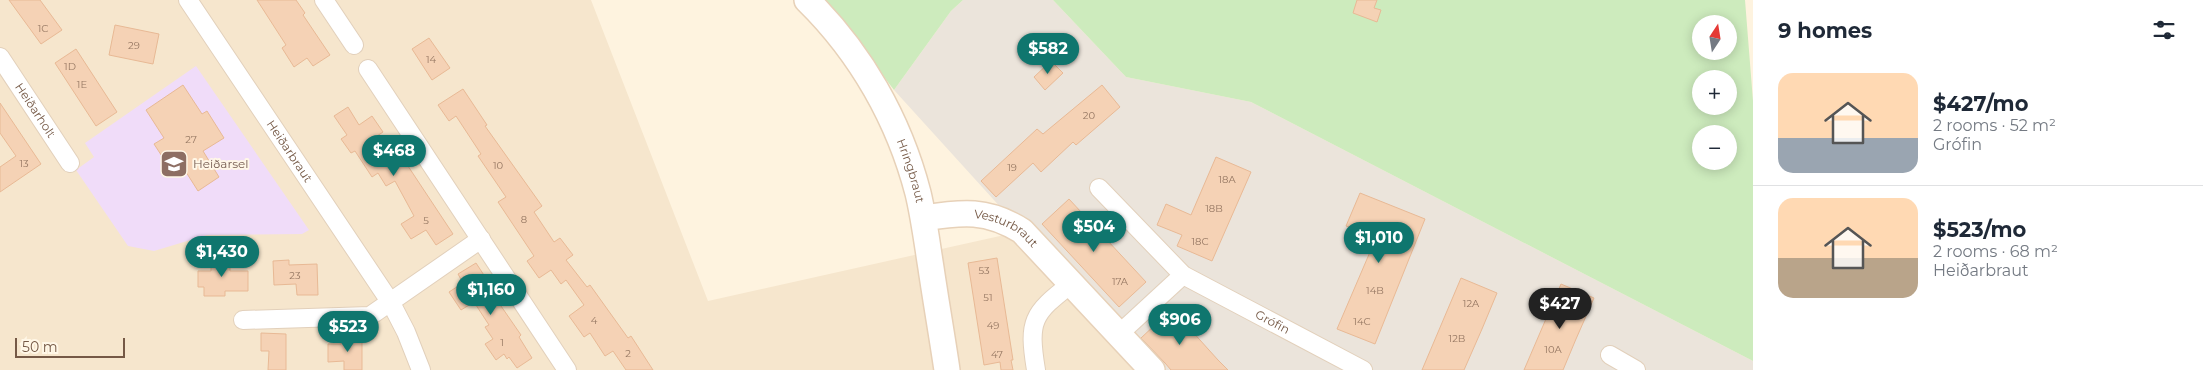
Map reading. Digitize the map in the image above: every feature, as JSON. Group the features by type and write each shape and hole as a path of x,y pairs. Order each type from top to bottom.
{"main road":[{"name":"Hringbraut","path":"807,0 853,53 886,106 912,171 924,218 947,370"},
{"name":"Vesturbraut","path":"924,218 972,213 997,218 1010,223 1022,231 1152,370"}],"street":[{"name":"Heiðarbraut","path":"188,0 392,302 421,370"},
{"path":"324,0 354,45"},
{"name":"Heiðarholt","path":"0,57 70,163"},
{"path":"368,69 567,370"},
{"name":"Grófin","path":"1099,188 1183,275 1363,370"},
{"path":"243,320 370,316 481,240"},
{"path":"1119,334 1183,275"},
{"path":"1036,370 1031,340 1034,322 1048,302 1071,284"},
{"path":"1610,355 1636,370"}],"shaded area":[{"path":"0,0 591,0 708,301 1022,231 1152,370 0,370"},
{"path":"963,0 1053,0 1126,77 1251,102 1753,361 1753,370 1152,370 894,90 951,11"},
{"name":"Heiðarsel","path":"196,66 309,230 302,234 207,235 154,251 128,246 76,170 94,157 85,143"}],"green space":[{"path":"819,0 963,0 951,11 894,90 846,27"},
{"path":"1053,0 1745,0 1753,101 1753,361 1251,102 1126,77"}],"building":[{"path":"9,0 40,0 62,30 41,44"},
{"path":"257,0 296,0 305,13 303,15 330,55 313,66 307,58 294,67 282,48 286,45"},
{"path":"1357,0 1377,0 1374,8 1381,10 1377,22 1353,13"},
{"path":"115,25 159,34 153,64 109,55"},
{"path":"429,38 450,68 432,80 412,49"},
{"path":"76,49 117,112 96,126 55,63"},
{"path":"1051,61 1063,73 1045,90 1034,77"},
{"path":"183,85 202,114 207,111 224,138 203,151 219,177 198,191 179,161 169,167 154,144 164,138 146,110"},
{"path":"1102,85 1120,107 1076,145 1073,142 1041,172 1033,163 996,197 981,181 1037,129 1043,134"},
{"path":"463,89 487,125 485,126 542,206 534,212 554,242 560,238 573,255 566,260 587,287 590,285 628,338 631,336 653,370 626,370 613,351 605,356 590,333 584,337 569,316 584,305 566,280 561,284 551,270 539,278 527,261 534,256 498,202 506,197 478,156 481,154 456,116 449,121 438,105"},
{"path":"0,103 41,164 0,192 0,167 16,156 0,133"},
{"path":"348,107 359,125 372,116 383,132 371,140 385,164 400,154 453,234 436,245 426,230 411,239 401,224 414,216 395,181 386,186 378,173 372,177 355,151 351,153 341,139 347,135 334,116"},
{"path":"1216,157 1251,172 1212,261 1177,246 1182,235 1157,225 1166,204 1191,215"},
{"path":"1360,193 1425,219 1375,344 1337,329 1376,238 1346,226"},
{"path":"1069,199 1146,282 1119,307 1042,224"},
{"path":"211,257 230,257 230,271 248,271 248,291 225,291 225,296 204,296 204,287 198,287 198,271 211,271"},
{"path":"997,258 1013,370 1001,370 1000,362 984,365 968,263"},
{"path":"289,260 289,265 317,264 318,295 297,295 296,284 274,285 273,261"},
{"path":"476,263 495,292 492,293 521,335 519,337 532,358 517,368 509,357 507,359 504,354 496,360 485,344 493,339 485,327 489,325 474,302 461,310 449,292 463,283 458,274"},
{"path":"1461,278 1497,293 1482,329 1464,370 1422,370"},
{"path":"1561,284 1594,298 1563,370 1524,370"},
{"path":"1172,309 1228,370 1171,370 1141,338"},
{"path":"261,333 286,334 286,370 268,370 269,351 261,351"},
{"path":"341,336 362,336 362,370 344,370 344,361 328,362 328,344 341,344"}],"place":[{"name":"Heiðarsel","path":"174,164"}]}
